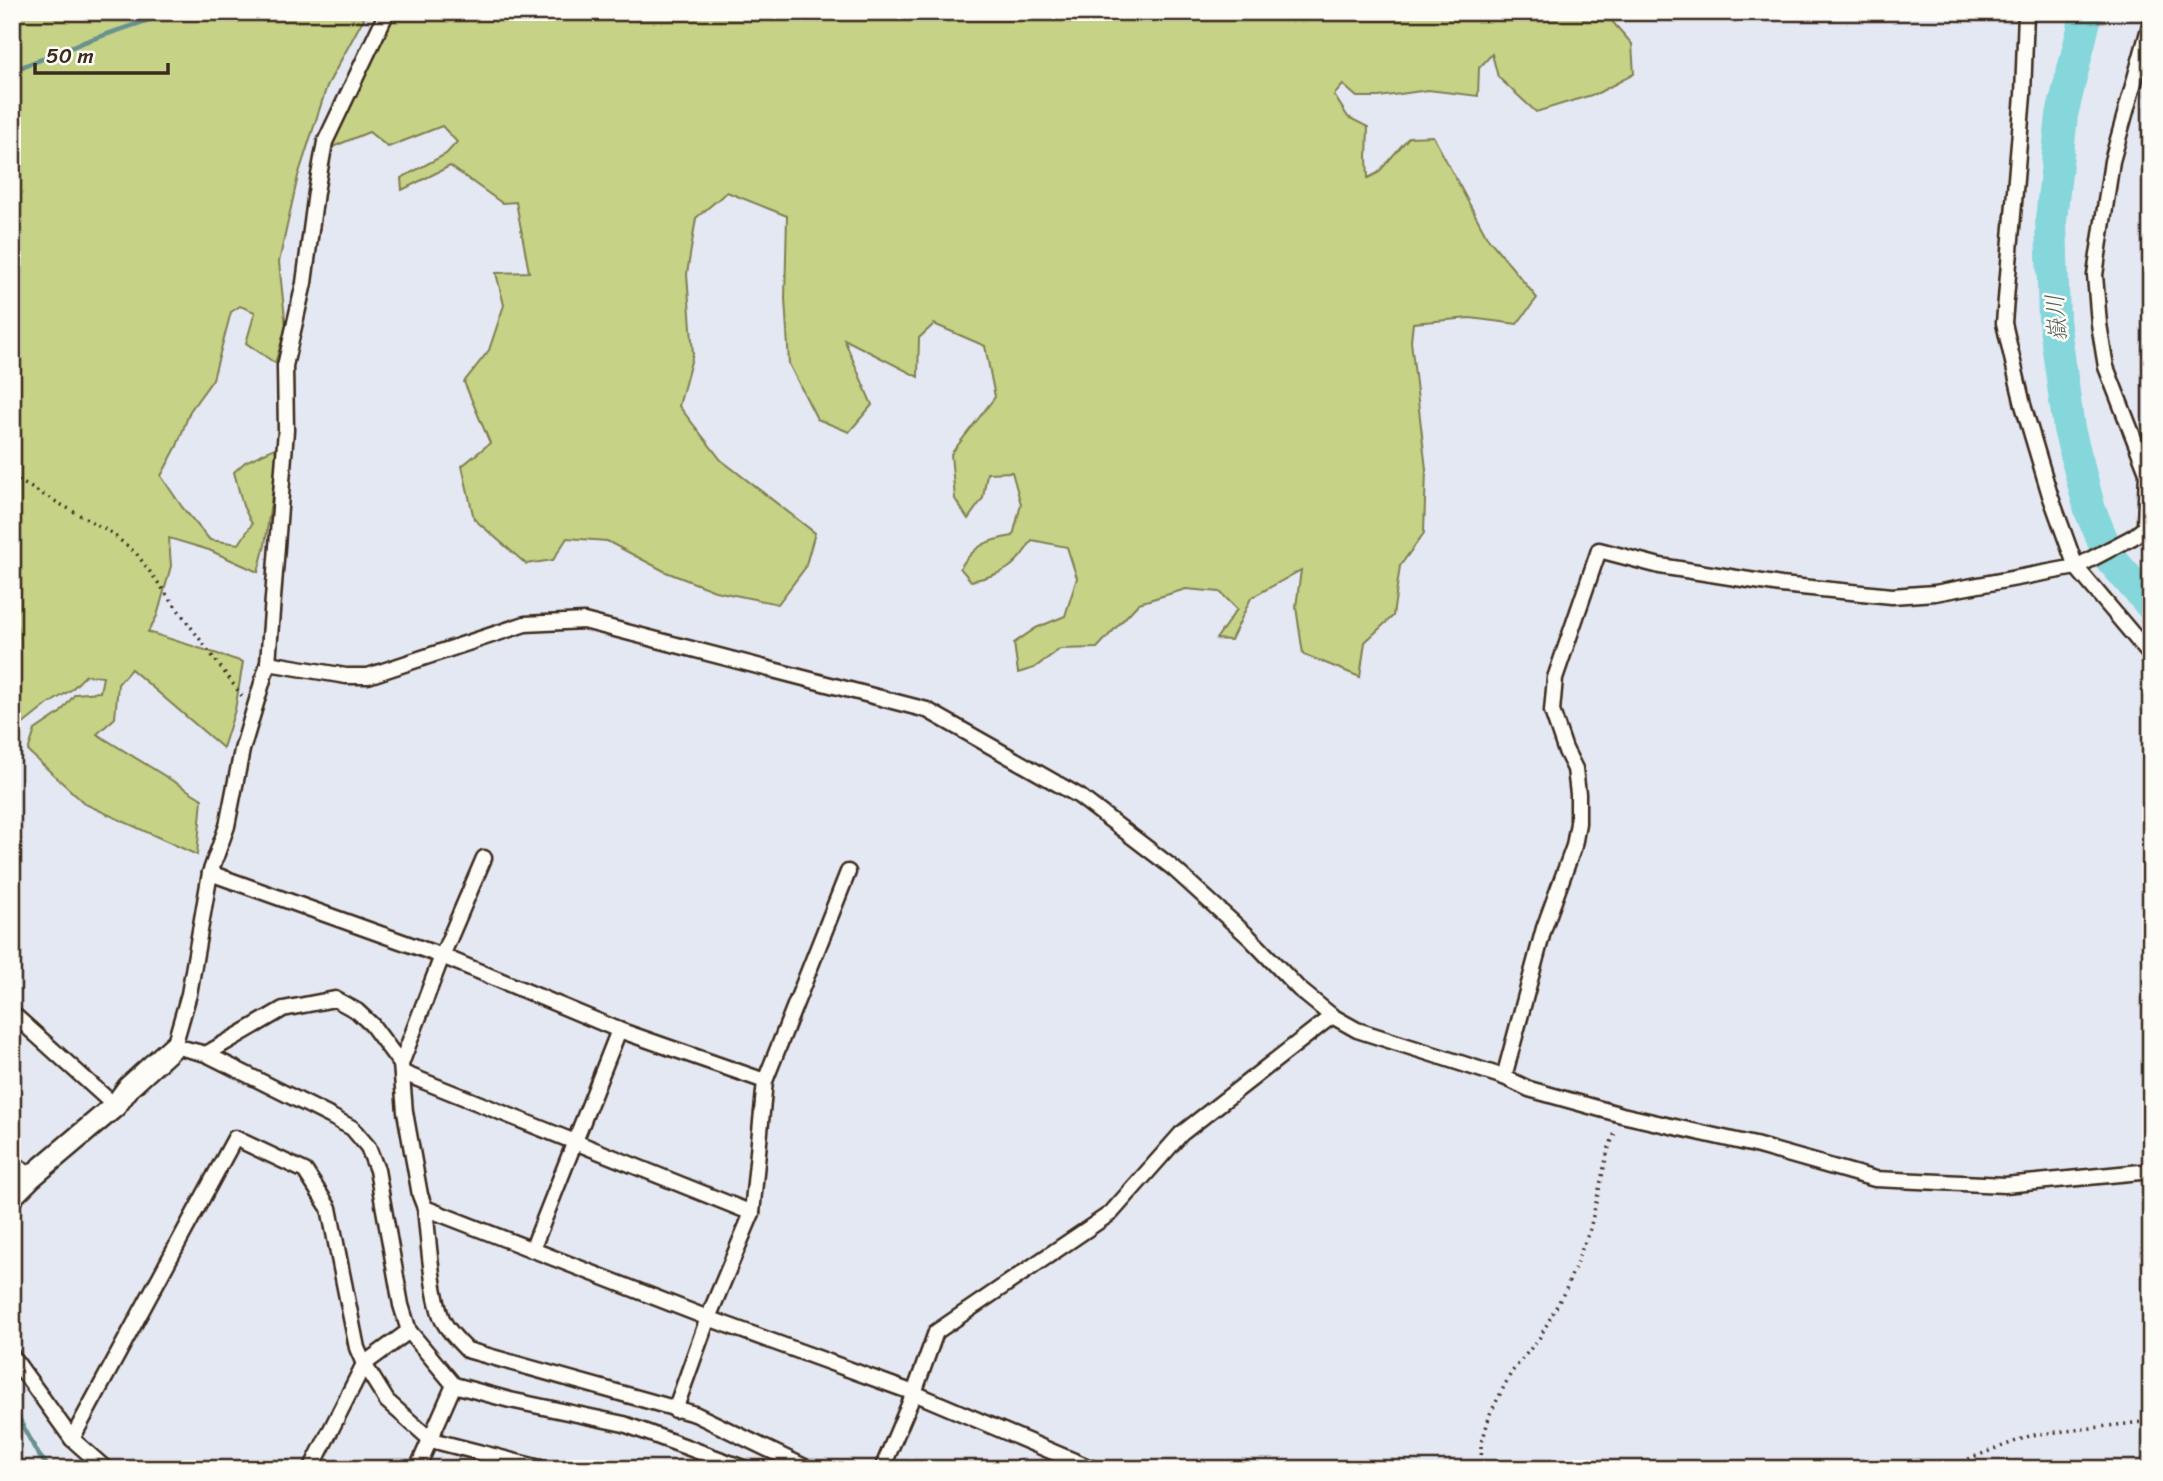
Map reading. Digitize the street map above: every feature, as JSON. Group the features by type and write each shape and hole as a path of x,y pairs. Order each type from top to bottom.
{"street":[{"path":"12,1196 115,1106 129,1087 174,1046 189,995 210,873 227,826 242,750 268,663 286,430 285,366 304,283 325,142 387,12"},
{"path":"2026,12 2023,95 2004,323 2023,405 2050,495 2076,567 2151,656"},
{"path":"1504,1077 1544,928 1576,834 1578,794 1575,769 1564,749 1552,711 1555,678 1599,550 1660,566 1780,585 1892,596 1935,593 2076,567 2133,537 2148,525 2147,472 2106,367 2095,275 2112,161 2151,21"},
{"path":"268,663 346,676 368,676 526,624 583,621 927,710 1079,796 1173,868 1249,937 1299,989 1332,1016 1357,1030 1504,1077 1529,1089 1622,1115 1755,1145 1875,1179 2005,1185 2151,1171"},
{"path":"484,858 442,956 402,1068 405,1112 420,1195 425,1208 441,1318 452,1335 467,1350 695,1414 809,1469"},
{"path":"676,1410 708,1318 752,1213 765,1081 848,872"},
{"path":"210,873 442,956 619,1030 765,1081"},
{"path":"206,1054 283,1009 335,999 357,1011 372,1025 402,1068 752,1213"},
{"path":"12,1013 115,1106"},
{"path":"882,1469 915,1393 936,1332 1111,1213 1181,1134 1332,1016"},
{"path":"533,1250 619,1030"},
{"path":"174,1046 206,1054 330,1116 352,1128 368,1147 377,1170 401,1305 409,1331 454,1385 624,1424 746,1469"},
{"path":"72,1439 235,1138 305,1171 329,1208 357,1348 387,1401 431,1440 519,1466 544,1469"},
{"path":"12,1161 31,1177"},
{"path":"425,1208 708,1318 915,1393 1093,1469"},
{"path":"311,1469 364,1364 409,1331"},
{"path":"12,1356 72,1439 106,1469"},
{"path":"417,1469 454,1385"}],"path":[{"path":"12,477 110,532 136,554 254,712"},
{"path":"1482,1469 1481,1446 1490,1414 1511,1373 1540,1337 1566,1289 1590,1229 1608,1150 1622,1115"},
{"path":"1942,1469 2032,1435 2151,1421"}],"green space":[{"path":"12,12 366,14 327,86 298,176 279,262 286,328 275,363 246,343 255,312 240,306 231,312 213,379 190,411 177,446 161,476 182,507 210,540 239,544 252,524 243,506 234,472 245,462 275,448 277,458 265,545 258,572 209,550 169,538 171,566 157,616 148,632 243,662 235,710 223,748 131,669 118,684 115,718 97,734 202,799 197,855 85,804 28,751 35,730 60,713 75,694 100,692 103,677 86,675 71,690 12,733"},
{"path":"396,12 1604,12 1632,44 1634,74 1598,93 1536,112 1498,77 1492,54 1479,68 1478,96 1428,90 1379,97 1357,97 1343,85 1334,95 1348,117 1368,127 1368,178 1378,173 1409,137 1433,136 1487,237 1537,298 1517,324 1470,318 1413,323 1411,341 1426,469 1424,533 1400,566 1393,616 1365,642 1360,677 1303,654 1296,607 1301,570 1251,598 1231,640 1216,639 1237,609 1220,592 1186,589 1139,603 1097,648 1060,649 1034,668 1018,673 1014,643 1036,628 1065,616 1077,578 1067,547 1032,540 1020,558 1000,572 971,581 960,568 982,545 1013,536 1021,504 1012,472 987,473 983,498 968,519 955,499 951,454 995,397 985,346 934,324 919,338 918,377 844,339 872,405 849,432 817,419 789,364 785,299 787,216 727,192 696,218 687,274 693,354 679,406 721,460 815,533 805,568 778,604 715,591 666,572 607,541 567,538 553,560 526,564 474,519 462,466 490,443 464,382 489,350 504,305 496,273 529,272 516,202 502,203 450,166 402,190 401,178 446,154 457,142 442,126 388,147 369,132 330,148"}],"waterway":[{"path":"12,71 84,42 172,12"},
{"name":"嶽川","path":"2087,12 2062,115 2051,220 2054,320 2069,429 2090,510 2110,558 2151,605"},
{"path":"12,1406 38,1454 50,1469"}]}
